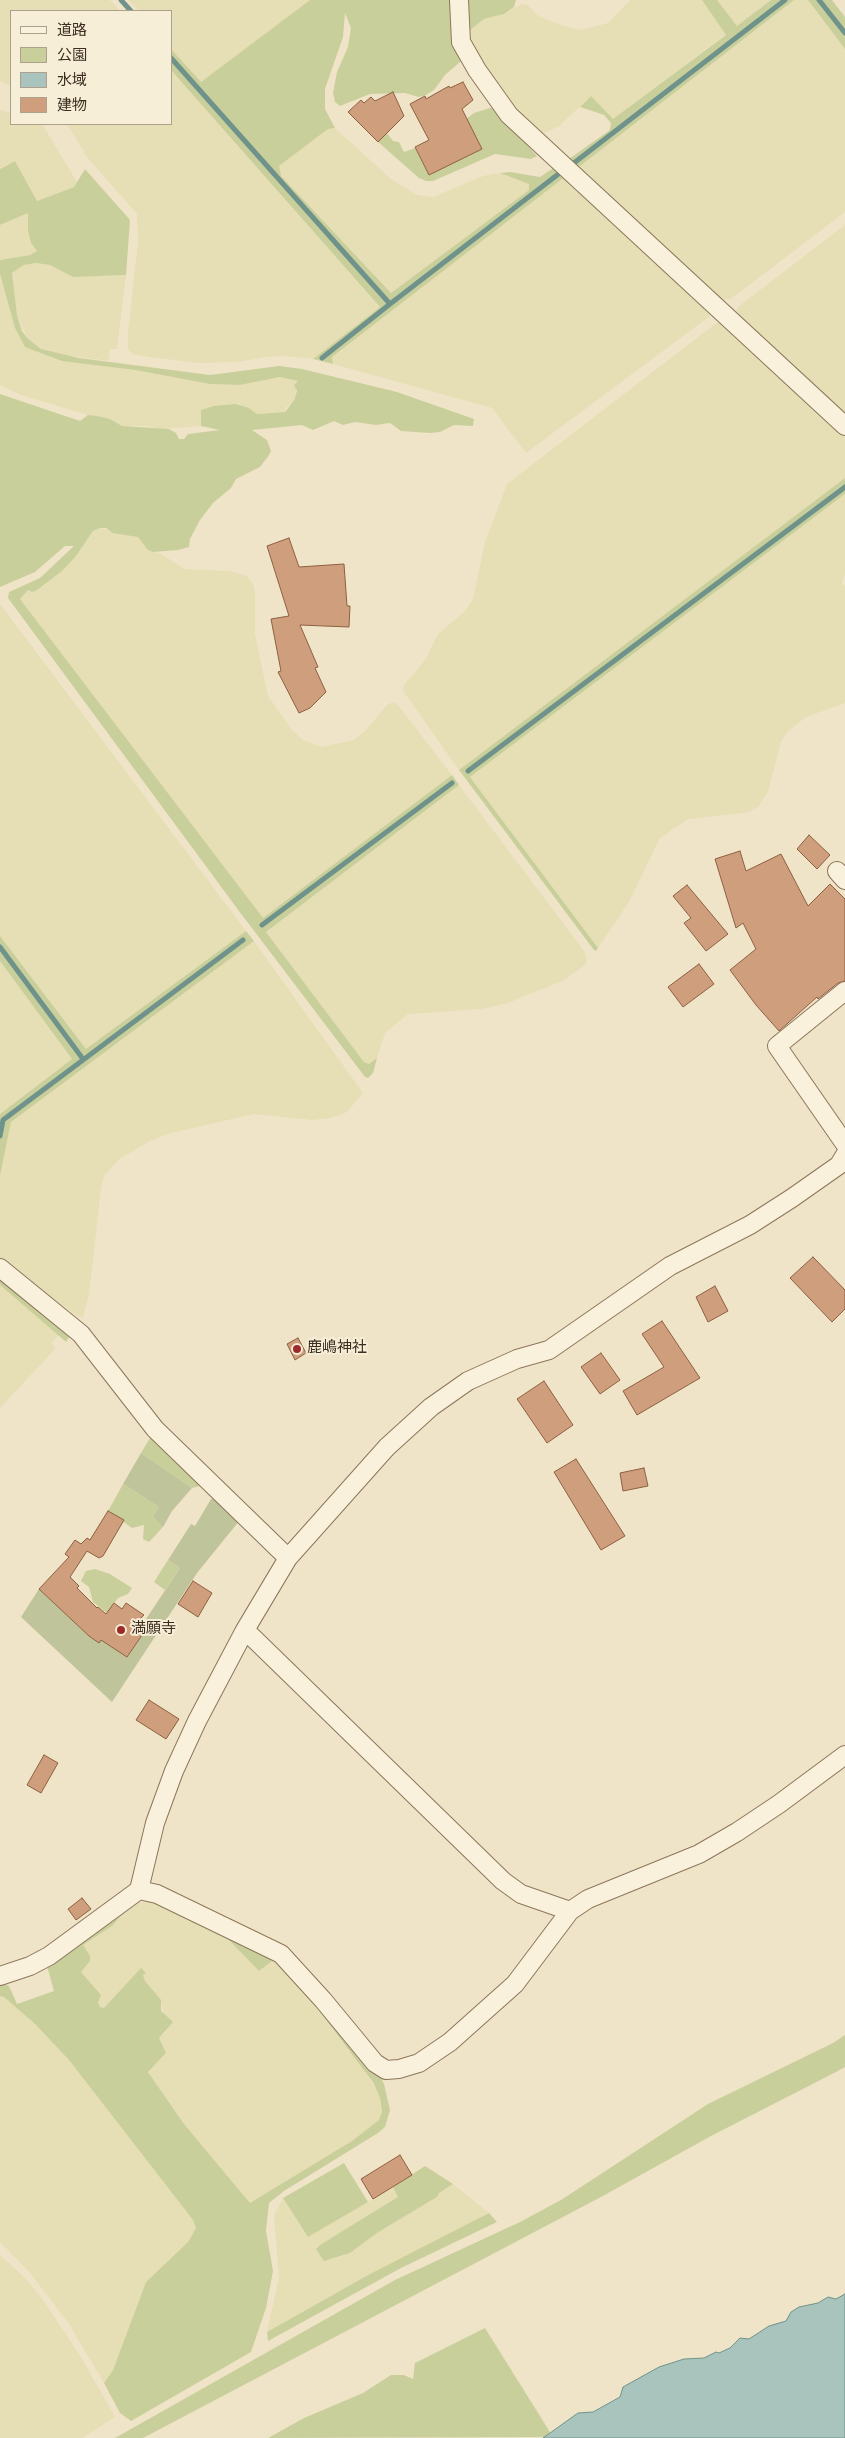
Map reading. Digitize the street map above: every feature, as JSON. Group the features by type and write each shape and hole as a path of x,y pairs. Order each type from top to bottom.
{"street":[{"path":"459,0 461,42 477,70 509,115 845,426"},
{"path":"845,992 777,1046 845,1144"},
{"path":"0,1976 30,1966 49,1956 140,1890 155,1822 174,1771 197,1721 245,1630 288,1558 387,1447 419,1417 451,1392 486,1372 549,1350 670,1266 750,1225 792,1198 839,1165 845,1155"},
{"path":"0,1268 82,1334 156,1429 288,1558"},
{"path":"245,1630 503,1881 521,1894 570,1911"},
{"path":"140,1890 157,1894 281,1954 323,2000 375,2063 386,2070 399,2070 419,2063 450,2042 515,1984 570,1911 588,1899 699,1854 779,1804 845,1755"}],"shaded area":[{"path":"0,0 110,0 119,10 10,10 10,86 0,81"},
{"path":"128,0 310,0 201,83 172,50 172,10 138,10"},
{"path":"630,0 702,0 726,34 612,120 591,96 559,126 549,131 542,133 530,126 482,68 466,33 484,19 504,14 521,4 528,5 537,15 560,25 581,30 608,23"},
{"path":"717,0 771,0 737,26"},
{"path":"794,0 808,0 845,49 845,212 732,298 720,301 575,170"},
{"path":"172,71 380,307 313,359 286,356 265,357 239,362 200,363 132,354 128,349 128,331 138,244 137,214 87,157 68,125 172,125"},
{"path":"0,110 10,113 10,125 43,125 77,182 74,187 37,201 15,161 0,168"},
{"path":"335,128 392,180 417,195 433,197 483,176 500,173 530,184 529,190 391,293 281,176 278,169 279,166 328,129"},
{"path":"566,176 710,313 710,316 526,453 492,408 333,364 332,357"},
{"path":"28,213 28,231 31,243 37,251 30,255 0,260 0,225"},
{"path":"845,225 845,420 735,313 739,306"},
{"path":"35,263 50,265 73,277 126,275 117,349 110,349 109,361 59,354 41,349 27,338 17,315 12,273 24,265"},
{"path":"0,274 15,328 25,347 86,364 135,370 210,384 240,385 280,377 298,381 294,400 285,409 285,412 257,414 249,408 201,410 201,426 162,429 146,426 122,426 110,419 88,415 21,395 0,385"},
{"path":"722,321 845,433 845,478 459,770 403,691 404,685 426,659 438,634 465,611 473,599 485,542 507,484 715,324"},
{"path":"845,494 845,574 842,583 845,586 845,703 806,717 788,731 781,742 768,792 758,807 748,812 688,819 660,838 629,902 598,948 470,777"},
{"path":"100,528 138,537 153,552 160,553 184,569 230,571 247,576 253,584 255,592 255,634 268,696 292,730 303,740 321,747 354,740 367,729 387,705 393,702 397,704 452,775 263,919 20,599 28,590 32,592 37,590 62,571 76,556 93,531"},
{"path":"0,604 246,931 86,1049 0,936"},
{"path":"459,785 584,951 587,960 585,965 564,980 508,1003 482,1009 408,1014 385,1033 377,1058 369,1064 364,1062 266,932"},
{"path":"254,941 363,1093 347,1112 331,1118 312,1120 254,1114 167,1134 148,1142 118,1160 104,1176 101,1188 89,1295 83,1317 79,1317 0,1260 0,1176 11,1122"},
{"path":"0,961 72,1059 0,1114"},
{"path":"0,1285 58,1335 52,1344 56,1348 0,1408"},
{"path":"159,1901 224,1935 259,1971 276,1958 311,1993 309,1998 335,2034 368,2074 380,2098 382,2112 379,2120 372,2127 330,2156 250,2203 184,2124 148,2072 166,2053 159,2041 159,2038 165,2032 162,2005 145,1981 143,1975 146,1973 141,1969 104,2008 100,2007 98,2003 101,1995 81,1972 87,1950 82,1945 112,1926 134,1903"},
{"path":"0,1996 4,1997 35,2024 69,2060 193,2220 196,2228 188,2242 146,2282 113,2370 104,2383 69,2324 30,2273 0,2242"},
{"path":"453,2184 489,2213 368,2275 267,2332 279,2278 274,2215 283,2198 308,2237 393,2187 399,2197 358,2223 327,2259 332,2259 350,2253 377,2233 437,2197 439,2193"},
{"path":"0,2255 27,2280 43,2300 81,2357 115,2417 82,2438 0,2438"}],"green space":[{"path":"310,0 516,0 514,7 504,14 484,19 466,33 461,49 460,62 445,75 434,90 426,95 419,97 405,93 370,94 340,106 335,102 333,93 337,72 348,47 351,28 345,13 343,37 325,89 325,109 335,128 328,129 279,166 281,176 391,293 529,190 529,184 500,173 510,172 540,177 555,167 566,176 332,357 333,364 313,359 380,307 172,71 172,50 201,82"},
{"path":"702,0 717,0 737,26 771,0 794,0 575,170 566,161 610,130 611,123 604,115 580,107 591,96 613,119 726,35"},
{"path":"808,0 832,0 845,17 845,49"},
{"path":"493,107 537,156 531,159 495,154 433,181 426,181 419,178 378,142 387,133 393,141 399,142 404,152 415,148 429,175 482,149 465,120 474,113"},
{"path":"15,161 37,201 74,187 85,169 130,220 126,275 73,277 50,265 36,263 24,265 12,273 17,315 22,331 27,338 41,349 79,358 210,375 279,366 302,369 397,392 474,419 473,426 454,425 440,432 430,433 401,431 390,423 376,425 355,422 343,425 334,421 313,430 302,425 252,430 267,440 271,451 269,455 260,467 236,479 231,488 213,503 200,520 190,539 189,547 153,552 148,550 138,537 113,533 106,528 100,528 93,531 76,556 62,571 37,590 32,592 28,590 20,599 263,918 452,775 459,785 266,932 364,1062 369,1064 377,1058 373,1073 368,1078 365,1077 239,911 8,598 9,592 40,578 74,546 65,546 35,572 0,587 0,394 80,421 88,415 97,416 110,419 122,426 169,429 176,433 179,439 184,439 188,434 220,430 201,426 201,410 214,406 235,404 249,408 257,414 285,412 294,400 297,391 294,385 298,381 280,377 240,385 210,384 135,370 62,361 25,347 15,328 0,274 0,260 30,255 37,251 31,243 28,231 28,213 0,225 0,169"},
{"path":"845,478 845,494 470,777 598,948 596,951 594,950 459,770"},
{"path":"246,931 254,941 11,1122 0,1176 0,1114 72,1059 0,961 0,936 86,1049"},
{"path":"0,1275 68,1332 69,1337 66,1342 0,1285"},
{"path":"153,1433 201,1484 200,1486 192,1488 141,1453"},
{"path":"141,1453 192,1488 172,1511 163,1527 153,1517 159,1507 123,1484"},
{"path":"123,1484 159,1507 153,1517 163,1527 149,1542 143,1539 144,1525 132,1528 108,1511"},
{"path":"216,1497 240,1520 197,1573 112,1702 21,1617 39,1589 89,1636 99,1643 101,1640 127,1657 149,1626 144,1622 180,1568 168,1560 191,1524 195,1526 211,1499"},
{"path":"168,1560 180,1568 165,1590 154,1582"},
{"path":"95,1569 110,1574 132,1588 128,1594 118,1598 107,1613 93,1602 89,1587 81,1581 86,1571"},
{"path":"130,1906 112,1926 83,1945 90,1956 90,1961 81,1972 101,1995 98,2003 100,2007 104,2008 141,1968 146,1973 143,1975 145,1981 161,2000 161,2011 173,2022 159,2038 166,2053 148,2072 184,2124 250,2203 352,2141 379,2120 382,2112 380,2098 373,2082 309,1998 311,1993 379,2074 384,2084 390,2110 385,2127 378,2133 284,2191 269,2203 266,2231 273,2271 266,2308 251,2352 131,2421 120,2413 104,2383 113,2370 146,2282 188,2242 196,2228 193,2220 69,2060 35,2024 4,1997 0,1996 0,1982 9,1986 17,2004 54,1991 47,1966"},
{"path":"224,1935 276,1958 259,1971"},
{"path":"845,2035 845,2067 836,2072 711,2136 601,2197 143,2438 115,2438 395,2280 520,2222 561,2200 708,2104 833,2043"},
{"path":"344,2163 368,2202 308,2237 283,2198"},
{"path":"425,2166 453,2184 439,2193 437,2197 377,2233 350,2253 324,2261 316,2249 320,2245 398,2197 393,2187"},
{"path":"489,2213 497,2222 401,2268 268,2341 267,2332 368,2275"},
{"path":"485,2328 550,2432 547,2437 268,2438 304,2418 363,2393 391,2375 404,2375 413,2379 415,2363"}],"water":[{"path":"845,2294 845,2438 543,2438 578,2413 593,2412 620,2397 623,2387 659,2367 684,2359 704,2358 716,2352 719,2353 730,2348 740,2338 749,2339 769,2326 786,2321 791,2312 799,2307 818,2303 828,2297 836,2299"}],"building":[{"path":"463,82 473,100 462,109 482,149 429,175 415,147 429,140 410,104 425,96 426,99 449,86 450,88"},
{"path":"393,92 404,116 378,142 348,112 361,100 364,103 371,97 375,101"},
{"path":"289,538 299,567 344,564 347,606 350,606 349,627 300,625 318,667 315,668 326,692 310,708 299,713 278,672 281,671 271,619 289,616 267,546"},
{"path":"809,835 830,855 817,869 797,849"},
{"path":"740,851 746,871 781,854 808,906 830,884 845,899 845,981 838,983 818,999 817,997 779,1031 756,1005 730,970 756,949 743,923 736,928 715,859"},
{"path":"687,885 728,934 706,951 684,923 691,918 673,896"},
{"path":"699,964 714,984 683,1007 668,987"},
{"path":"813,1257 845,1290 845,1309 832,1322 790,1278"},
{"path":"715,1286 728,1311 708,1322 696,1297"},
{"path":"662,1321 700,1378 637,1415 623,1391 664,1367 642,1334"},
{"name":"鹿嶋神社","path":"298,1338 306,1353 295,1360 287,1344"},
{"path":"601,1353 620,1380 600,1394 581,1367"},
{"path":"544,1381 573,1425 547,1443 517,1399"},
{"path":"576,1459 625,1536 601,1550 554,1472"},
{"path":"644,1468 648,1486 623,1491 620,1473"},
{"path":"108,1511 124,1520 103,1556 99,1558 87,1551 70,1577 79,1586 77,1588 97,1608 106,1614 114,1603 122,1609 126,1603 144,1615 140,1619 149,1625 127,1657 101,1640 99,1643 89,1636 39,1589 69,1557 65,1554 75,1540 81,1544 87,1538 90,1540"},
{"path":"193,1581 212,1593 198,1617 178,1604"},
{"path":"149,1700 179,1719 166,1739 136,1720"},
{"path":"44,1755 58,1763 41,1793 27,1785"},
{"path":"82,1898 91,1909 76,1920 68,1909"},
{"path":"400,2155 412,2175 373,2199 361,2179"}],"waterway":[{"path":"121,0 130,10"},
{"path":"570,166 785,0"},
{"path":"819,0 845,33"},
{"path":"172,59 390,304 561,172"},
{"path":"322,358 390,304"},
{"path":"468,771 845,487"},
{"path":"262,925 452,783"},
{"path":"0,1136 3,1120 243,940"},
{"path":"0,947 83,1059"}],"place":[{"name":"鹿嶋神社","path":"297,1349"},
{"name":"満願寺","path":"121,1630"}]}
